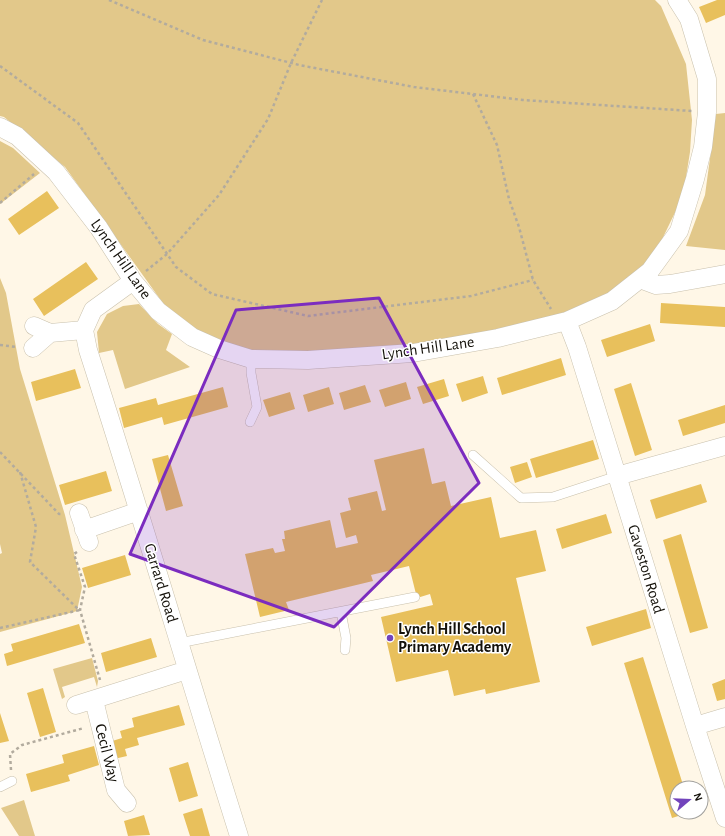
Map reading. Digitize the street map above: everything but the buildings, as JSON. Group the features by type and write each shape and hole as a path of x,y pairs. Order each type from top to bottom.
{"street":[{"name":"Lynch Hill Lane","path":"0,127 17,136 56,172 99,228 133,281 158,311 192,337 219,349 251,359 308,360 413,353 498,338 563,322 612,301 650,271 679,232 703,147 707,112 707,78 689,19 677,0"},
{"path":"640,279 656,285 670,284 725,274"},
{"path":"33,348 42,330 84,330 93,310 133,281"},
{"name":"Gaveston Road","path":"563,322 577,347 725,818"},
{"name":"Garrard Road","path":"84,330 88,350 239,836"},
{"path":"617,476 725,446"},
{"path":"79,513 86,536 139,511"},
{"path":"76,705 187,670"},
{"name":"Cecil Way","path":"99,698 100,724 116,790 127,803"},
{"path":"695,726 725,717"}],"lane":[{"path":"250,422 258,407 251,373 251,359"},
{"path":"473,455 521,498 553,497 617,476"},
{"path":"179,643 415,597"},
{"path":"341,612 346,638 345,650"},
{"path":"0,787 12,781"}],"path":[{"path":"110,0 203,40 291,63 414,87 523,100 707,112"},
{"path":"133,281 167,254 219,195 268,119 291,63 322,0"},
{"path":"0,66 78,123 176,267 212,294 308,316 471,296 533,280"},
{"path":"473,94 497,144 509,199 519,227 533,280 563,322"},
{"path":"0,204 47,164"},
{"path":"0,452 60,514 79,513"},
{"path":"20,472 36,527 30,562 80,610"},
{"path":"86,536 74,554 85,587 80,610 99,698"},
{"path":"0,628 80,610"},
{"path":"12,781 10,754 22,745 100,724"}],"highlighted area":[{"path":"379,298 479,483 334,627 130,554 236,310"}],"shaded area":[{"path":"0,0 655,0 661,6 686,64 692,120 690,152 683,196 653,258 604,299 545,323 376,353 241,350 178,324 65,167 4,117 0,116"},
{"path":"725,113 725,250 686,246 705,195 716,114"},
{"path":"0,141 13,148 40,173 0,204"},
{"path":"0,278 6,293 20,369 65,515 82,587 77,611 0,632 0,554 2,553 0,544"},
{"path":"139,304 158,324 172,334 166,350 190,367 125,389 113,350 99,353 97,332 107,314 123,306"},
{"path":"92,658 98,681 97,687 94,677 62,687 65,697 62,699 53,669"},
{"path":"24,800 35,836 19,836 1,808"}],"place":[{"name":"Lynch Hill School Primary Academy","path":"390,638"}]}
